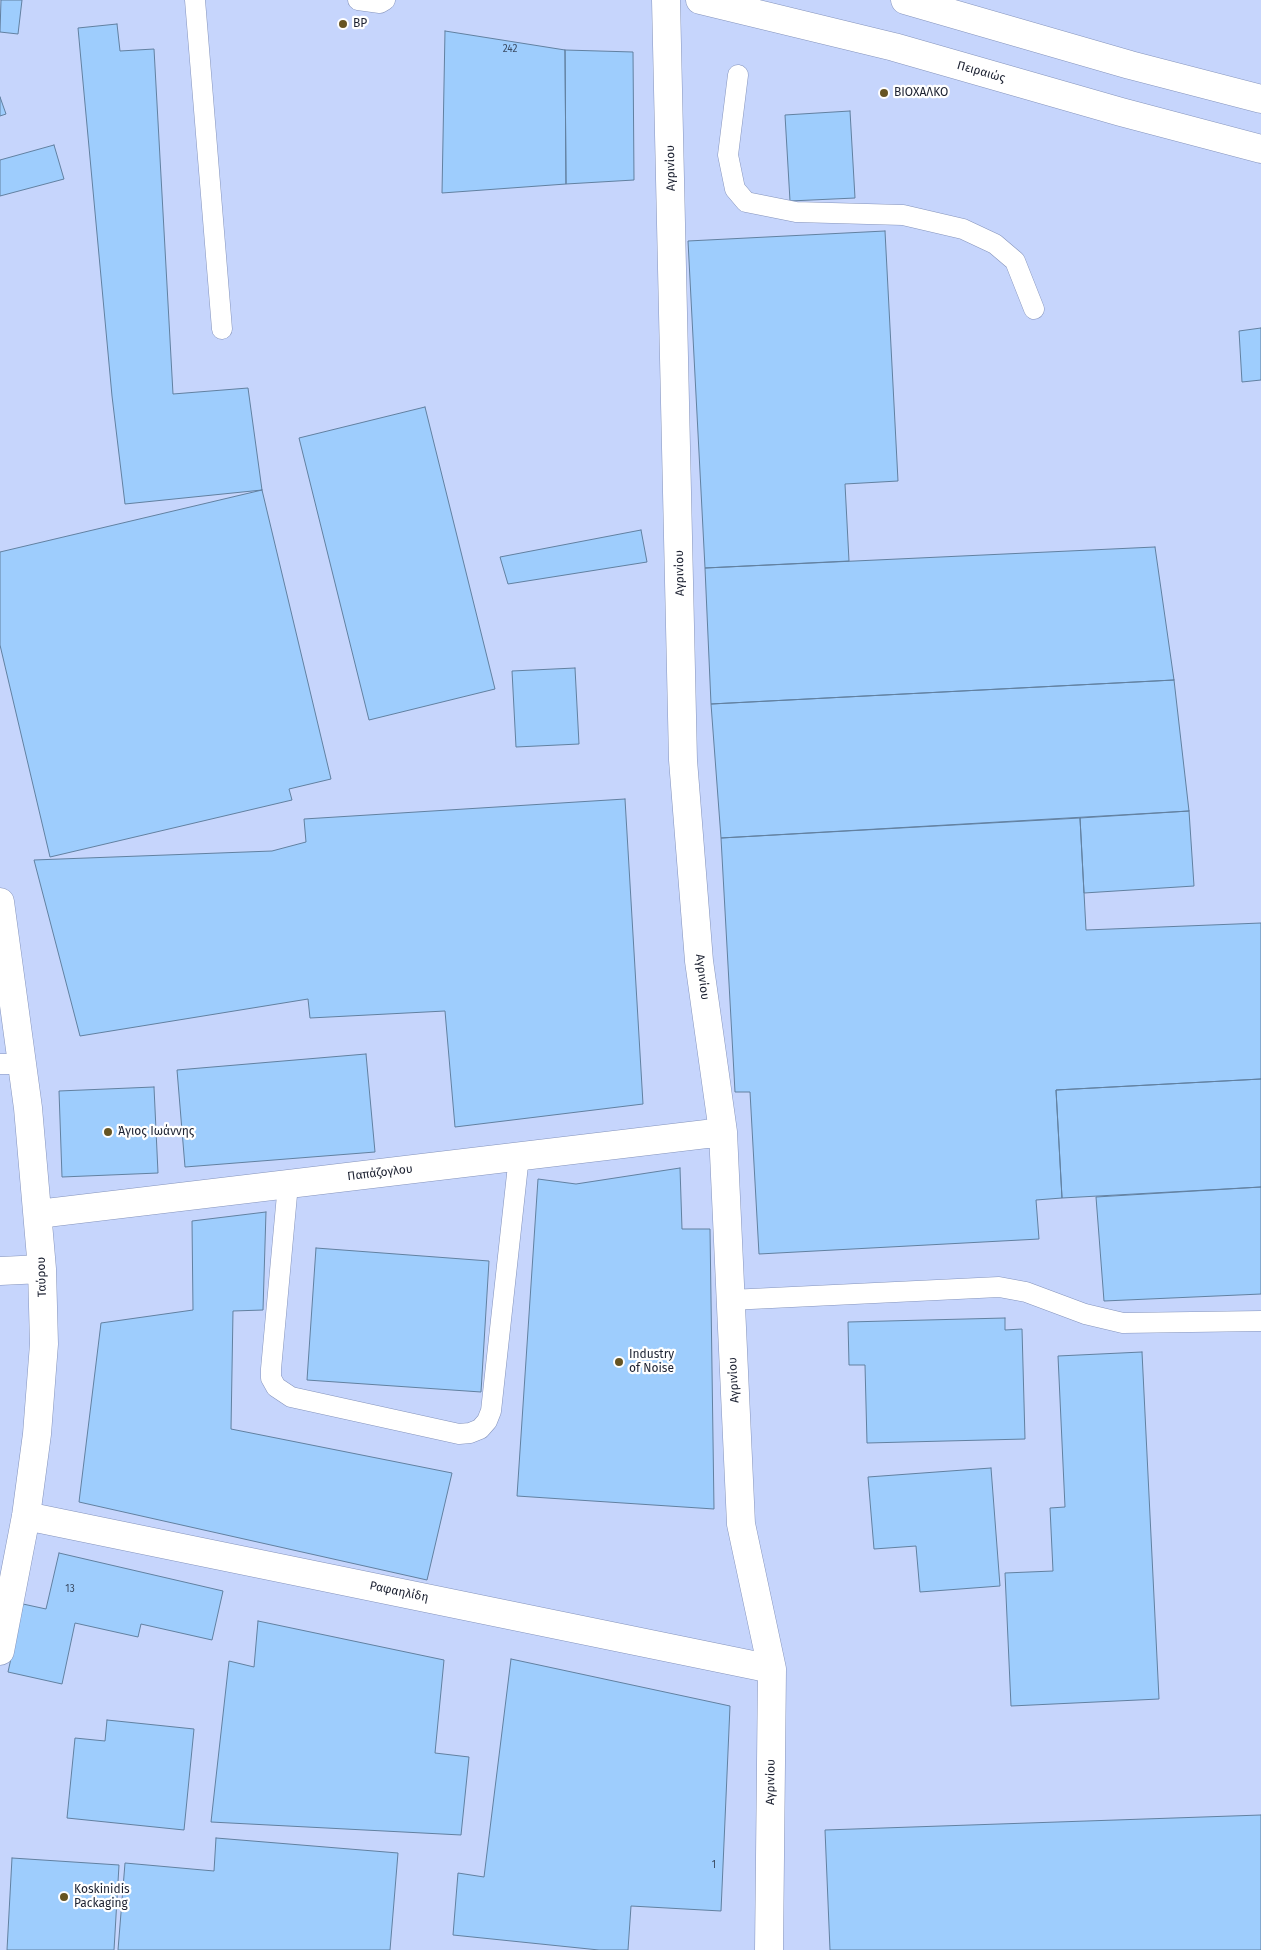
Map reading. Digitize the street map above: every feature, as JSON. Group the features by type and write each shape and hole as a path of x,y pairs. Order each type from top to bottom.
{"street":[{"name":"Αγρινίου","path":"666,0 683,760 699,960 723,1132 740,1524 772,1669 769,1950"},
{"name":"Πειραιώς","path":"700,0 894,47 1121,112 1261,149"},
{"path":"905,0 1130,65 1261,99"},
{"name":"Ταύρου","path":"0,902 11,1064 38,1214 44,1344 37,1434 26,1516 0,1651"},
{"name":"Παπάζογλου","path":"38,1214 723,1132"},
{"path":"0,1271 42,1269"},
{"name":"Ραφαηλίδη","path":"26,1516 772,1669"}],"lane":[{"path":"195,0 222,329"},
{"path":"358,0 380,3 385,0"},
{"path":"738,75 728,156 735,189 746,202 796,212 903,215 963,229 995,244 1015,261 1034,309"},
{"path":"288,1184 270,1369 271,1378 276,1386 291,1397 459,1434 470,1433 480,1429 487,1421 491,1411 519,1156"},
{"path":"730,1300 999,1287 1026,1292 1085,1314 1123,1323 1261,1321"}],"shaded area":[{"path":"0,0 1261,0 1261,1950 0,1950"}],"building":[{"path":"1,0 22,0 18,34 0,32"},
{"path":"117,24 120,51 154,49 173,394 248,388 262,490 125,504 112,396 78,28"},
{"path":"445,31 565,50 566,184 442,193"},
{"path":"565,50 633,52 634,180 566,184"},
{"path":"0,97 6,114 0,116"},
{"path":"850,111 855,198 790,201 785,115"},
{"path":"54,145 64,179 0,196 0,160"},
{"path":"885,231 898,481 845,484 849,561 705,568 688,241"},
{"path":"1261,328 1261,380 1242,382 1239,331"},
{"path":"425,407 495,689 369,720 299,438"},
{"path":"262,490 331,779 289,789 292,800 50,857 0,645 0,552"},
{"path":"641,530 647,562 508,584 500,557"},
{"path":"1155,547 1174,680 711,704 705,568"},
{"path":"575,668 579,744 516,747 512,671"},
{"path":"1174,680 1189,811 721,838 711,704"},
{"path":"625,799 643,1104 455,1127 445,1011 310,1018 308,999 80,1036 34,860 272,851 306,842 304,819"},
{"path":"1189,811 1194,886 1084,893 1080,818"},
{"path":"1080,818 1086,930 1261,923 1261,1079 1056,1090 1062,1198 1036,1200 1039,1239 759,1254 750,1092 735,1092 721,838"},
{"path":"366,1054 375,1152 185,1167 177,1070"},
{"path":"1261,1079 1261,1187 1062,1198 1056,1090"},
{"name":"Άγιος Ιωάννης","path":"154,1087 158,1173 62,1177 59,1091"},
{"name":"Industry of Noise","path":"680,1168 682,1229 710,1229 714,1509 517,1496 538,1179 576,1184"},
{"path":"1261,1187 1261,1294 1104,1301 1096,1197"},
{"path":"266,1212 263,1310 233,1311 231,1429 452,1473 427,1580 79,1502 101,1323 193,1310 192,1221"},
{"path":"316,1248 489,1261 481,1392 307,1380"},
{"path":"1005,1318 1005,1330 1022,1329 1025,1439 867,1443 865,1365 849,1365 848,1322"},
{"path":"1142,1352 1159,1699 1011,1706 1005,1573 1053,1571 1050,1508 1065,1507 1058,1356"},
{"path":"991,1468 1000,1586 920,1592 916,1546 874,1549 868,1477"},
{"path":"59,1553 223,1591 212,1640 141,1624 138,1637 75,1623 62,1684 8,1672 23,1604 46,1609"},
{"path":"258,1621 444,1660 435,1753 469,1757 461,1835 211,1822 229,1661 254,1667"},
{"path":"511,1659 730,1706 721,1911 631,1906 628,1950 599,1950 453,1935 458,1873 484,1877"},
{"path":"107,1720 194,1729 184,1830 67,1818 75,1738 105,1741"},
{"path":"1261,1815 1261,1950 830,1950 825,1830"},
{"path":"216,1838 398,1853 390,1950 118,1950 125,1863 214,1871"},
{"name":"Koskinidis Packaging","path":"12,1858 119,1865 114,1950 7,1950"}],"place":[{"name":"BP","path":"343,24"},
{"name":"ΒΙΟΧΑΛΚΟ","path":"884,93"},
{"name":"Άγιος Ιωάννης","path":"108,1132"},
{"name":"Industry of Noise","path":"619,1362"},
{"name":"Koskinidis Packaging","path":"64,1897"}]}
